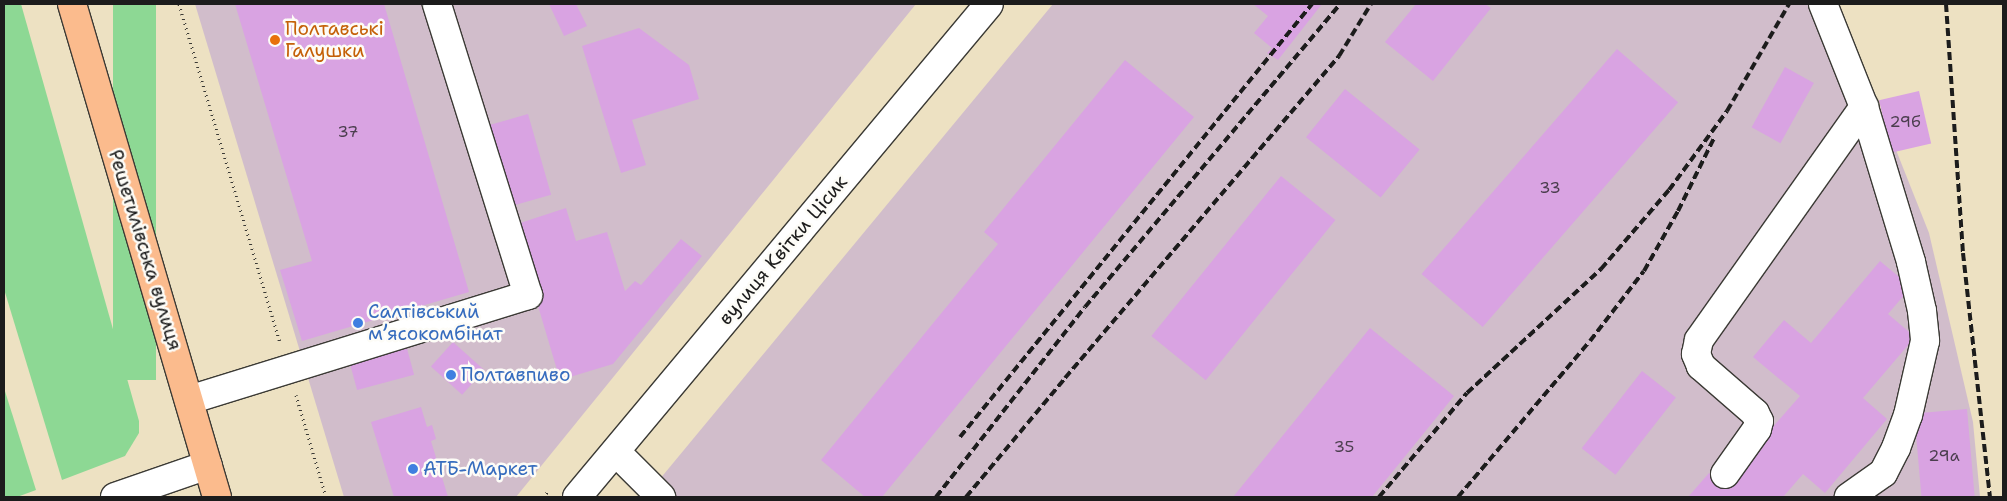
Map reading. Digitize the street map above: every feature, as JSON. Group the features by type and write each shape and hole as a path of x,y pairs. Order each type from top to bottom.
{"main road":[{"name":"Решетилівська вулиця","path":"72,4 217,497"}],"street":[{"path":"189,400 528,294 437,4"},
{"name":"вулиця Квітки Цісик","path":"578,497 989,4"},
{"path":"1823,4 1864,107 1911,262 1922,311 1925,341 1908,415 1896,448 1883,473 1849,497"},
{"path":"1725,474 1757,429 1759,421 1754,412 1701,366 1696,354 1699,340 1864,107"},
{"path":"616,452 661,497"},
{"path":"115,497 208,465"}],"path":[{"path":"179,4 326,497"}],"shaded area":[{"path":"195,4 916,4 516,497 344,497"},
{"path":"1053,4 1838,4 1929,233 1973,422 1980,497 645,497"}],"green space":[{"path":"4,4 21,4 139,421 139,433 125,456 62,480 4,289"},
{"path":"113,4 156,4 156,380 113,380"},
{"path":"4,388 36,490 17,497 4,497"}],"building":[{"path":"235,4 384,4 469,292 302,341 280,270 312,261"},
{"path":"549,4 576,4 587,26 564,36"},
{"path":"1253,4 1322,4 1278,60 1267,53 1272,48 1254,33 1268,16"},
{"path":"1416,4 1485,4 1491,8 1433,81 1385,42"},
{"path":"639,28 689,65 699,99 632,120 646,165 621,173 582,46"},
{"path":"1617,49 1678,102 1483,327 1421,274"},
{"path":"1125,60 1194,117 882,497 865,497 821,460 998,244 984,232"},
{"path":"1785,67 1814,83 1780,143 1752,127"},
{"path":"1345,89 1420,149 1381,198 1306,137"},
{"path":"1919,91 1931,144 1891,153 1879,100"},
{"path":"528,114 551,195 510,207 487,126"},
{"path":"1281,176 1335,220 1206,380 1151,336"},
{"path":"566,208 576,241 607,232 625,291 635,281 641,285 681,239 702,256 613,364 560,380 514,225"},
{"path":"1880,261 1911,287 1888,314 1915,337 1863,398 1887,419 1825,493 1803,474 1783,497 1688,497 1709,473 1722,485 1800,396 1753,357 1784,320 1811,343"},
{"path":"1370,328 1454,396 1372,497 1233,497"},
{"path":"405,341 414,375 357,390 348,356"},
{"path":"453,342 484,370 462,395 431,367"},
{"path":"1642,371 1676,397 1616,475 1582,448"},
{"name":"АТБ-Маркет","path":"421,407 427,427 432,425 436,439 431,441 448,497 394,497 371,422"},
{"path":"1967,409 1975,497 1921,497 1914,414"}],"railway":[{"path":"960,437 1312,4"},
{"path":"936,497 1085,307 1340,4"},
{"path":"966,497 1339,56 1371,4"},
{"path":"1379,497 1467,393 1601,269 1669,190 1727,111 1789,4"},
{"path":"1946,4 1963,253 1990,497"},
{"path":"1458,497 1590,341 1644,271 1678,211 1714,138"}],"place":[{"name":"Полтавські Галушки","path":"275,40"},
{"name":"Салтівський мʼясокомбінат","path":"358,323"},
{"name":"Полтавпиво","path":"451,375"},
{"name":"АТБ-Маркет","path":"413,469"}]}
